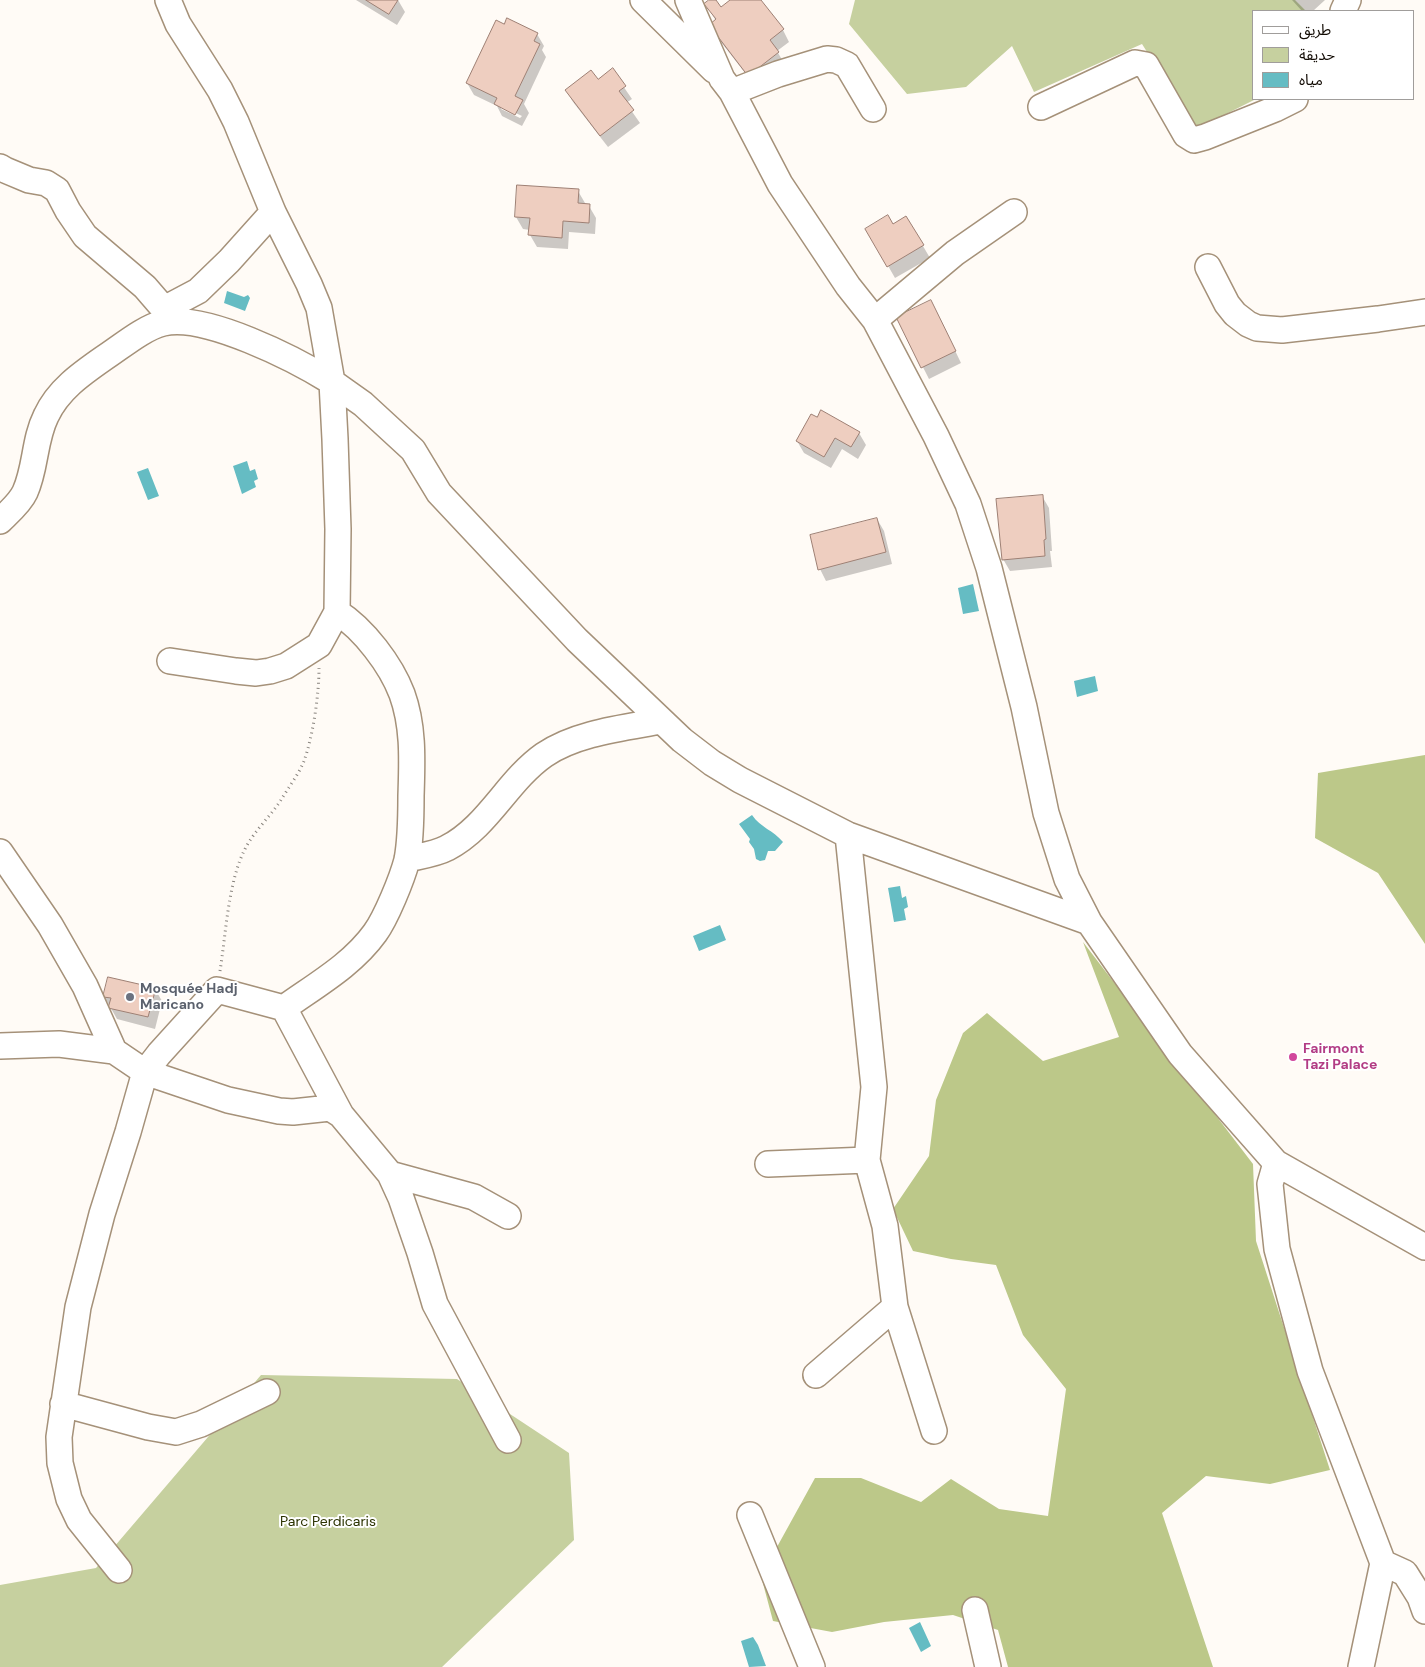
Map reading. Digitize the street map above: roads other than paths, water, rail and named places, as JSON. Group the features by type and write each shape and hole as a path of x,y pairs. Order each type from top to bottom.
{"street":[{"path":"168,0 178,24 228,106 263,184 273,212 319,308 332,382 336,484 337,612 319,645 286,666 270,672 242,672 170,661"},
{"path":"643,0 727,86"},
{"path":"688,0 727,86 780,184 848,286 875,320 936,436 968,504 989,568 1024,707 1046,812 1067,879 1089,922 1180,1054 1276,1163 1425,1247"},
{"path":"727,86 832,59 847,65 873,109"},
{"path":"1041,107 1135,63 1146,65 1186,135 1194,140 1275,109 1293,100"},
{"path":"0,167 29,180 46,183 57,190 68,211 85,236 145,287 166,316 235,335 292,358 332,382 362,404 413,450 439,493 578,640 661,721 712,763 740,780 848,835 1089,922"},
{"path":"0,521 26,491 38,435 46,414 58,396 86,370 153,326 198,291 229,261 273,212"},
{"path":"875,320 955,253 1014,212"},
{"path":"1208,267 1227,304 1235,314 1257,328 1282,330 1425,312"},
{"path":"284,1008 350,961 376,932 402,876 407,859 411,826 412,734 402,694 388,666 375,649 358,628 337,612"},
{"path":"407,859 447,848 470,832 485,818 520,776 544,755 568,743 610,730 661,721"},
{"path":"848,835 874,1087 867,1160 885,1226 895,1307 934,1431"},
{"path":"0,852 50,925 85,986 114,1051"},
{"path":"119,1570 79,1520 69,1499 60,1463 59,1437 78,1307 102,1214 145,1072 217,990 284,1008 341,1116 390,1174 401,1198 435,1304 508,1440"},
{"path":"0,1046 58,1044 114,1051 145,1072 228,1100 279,1111 293,1112 330,1108 341,1116"},
{"path":"768,1164 867,1160"},
{"path":"1276,1163 1270,1184 1277,1249 1310,1371 1383,1562 1361,1667"},
{"path":"390,1174 474,1197 508,1216"},
{"path":"816,1375 895,1307"},
{"path":"63,1404 148,1427 176,1432 201,1424 267,1392"},
{"path":"750,1514 812,1667"},
{"path":"1383,1562 1406,1573 1420,1596 1425,1611"},
{"path":"975,1610 988,1667"}],"water":[{"path":"227,291 244,297 248,295 250,298 245,311 224,303"},
{"path":"247,461 250,471 255,469 258,479 254,481 256,487 242,494 233,466"},
{"path":"148,468 159,496 148,500 137,472"},
{"path":"973,584 979,611 963,614 958,588"},
{"path":"1095,676 1098,691 1077,697 1074,681"},
{"path":"752,815 783,842 775,851 768,851 765,860 760,861 756,859 754,849 749,842 750,839 739,824"},
{"path":"900,886 902,898 906,896 908,907 904,909 906,920 894,922 888,888"},
{"path":"720,925 726,940 699,951 693,936"},
{"path":"920,1622 931,1646 921,1652 909,1628"},
{"path":"753,1637 766,1666 749,1667 741,1641"}],"place":[{"name":"Mosquée Hadj Maricano","path":"130,997"},
{"name":"Fairmont Tazi Palace","path":"1293,1057"}],"park label":[{"name":"Parc Perdicaris","path":"328,1522"}]}
